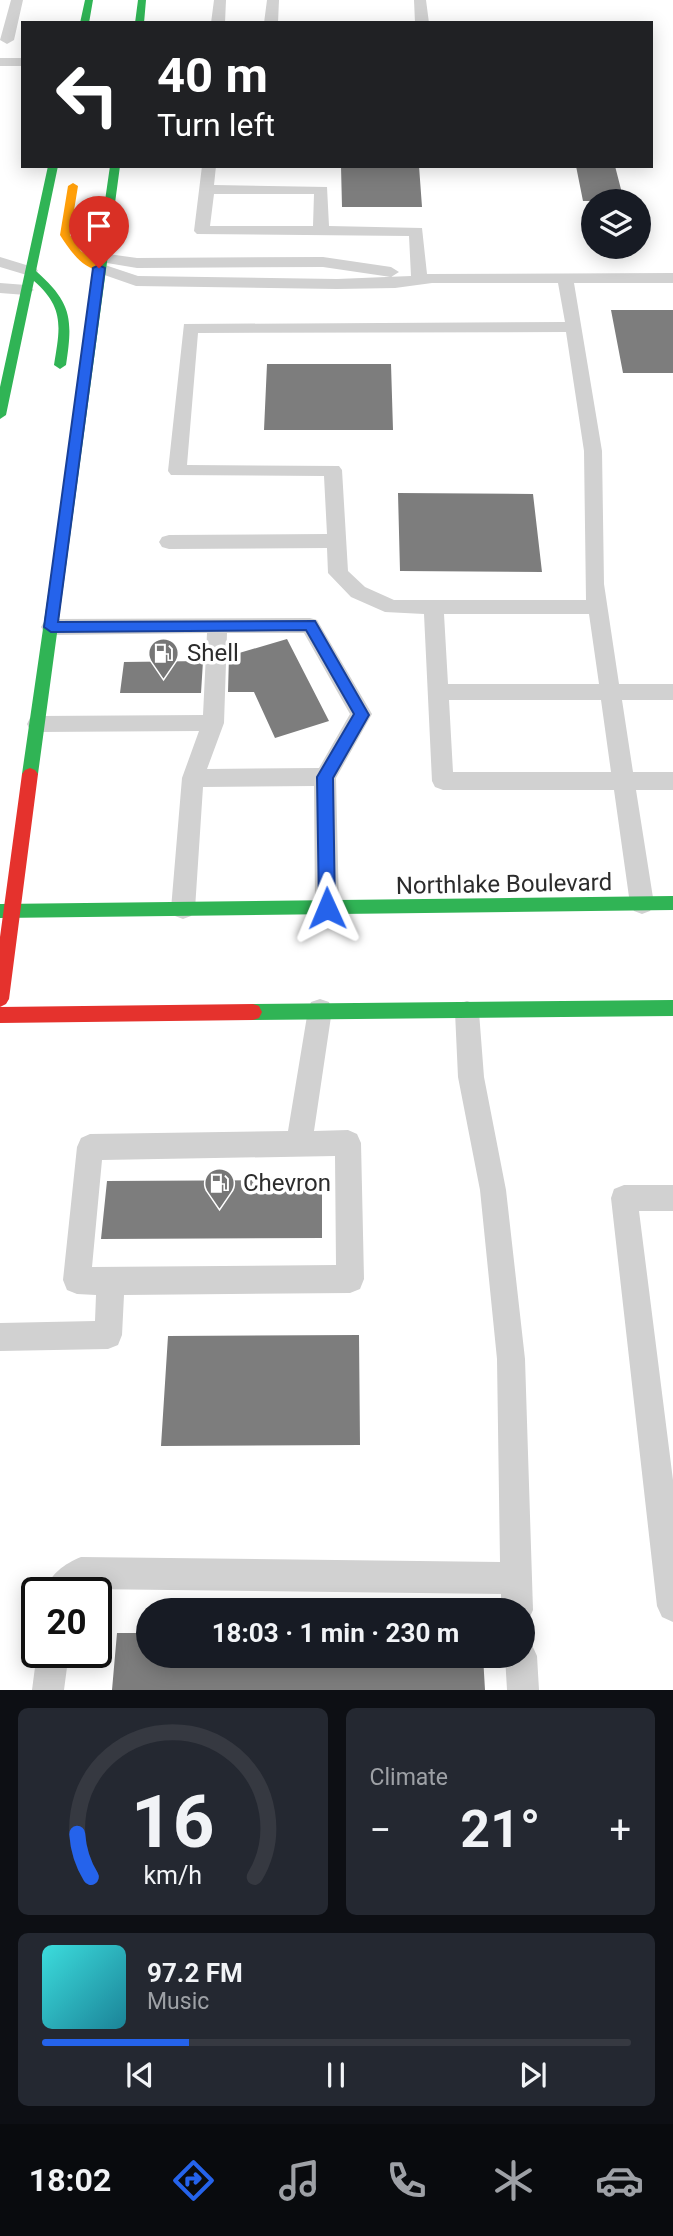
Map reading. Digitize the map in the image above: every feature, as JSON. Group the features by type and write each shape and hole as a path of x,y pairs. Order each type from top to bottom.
{"main road":[{"path":"84,21 89,0"},
{"path":"139,21 142,0"},
{"path":"0,415 53,168"},
{"path":"76,168 65,235 77,253 100,263"},
{"path":"0,999 6,911 38,724 115,168"},
{"path":"30,271 63,301 67,316 57,383"},
{"path":"55,478 63,533"},
{"name":"Northlake Boulevard","path":"6,911 673,903"},
{"path":"0,1015 320,1010 467,1012 673,1009"}],"lane":[{"path":"7,40 17,0"},
{"path":"218,21 220,0"},
{"path":"271,21 273,0"},
{"path":"420,0 422,21"},
{"path":"0,62 21,62"},
{"path":"209,168 202,231 417,231 425,277"},
{"path":"207,189 322,190 321,231"},
{"path":"0,262 30,271"},
{"path":"100,263 136,281 337,284 395,283 425,277 673,278"},
{"path":"565,278 593,451 594,584 642,904"},
{"path":"0,288 26,290"},
{"path":"573,327 190,328 177,471 333,470 338,573 358,592 392,607 597,607"},
{"path":"169,542 338,541"},
{"path":"434,607 443,781 673,781"},
{"path":"51,627 310,625 361,715 325,777 327,908"},
{"path":"183,909 193,778 213,723 217,626"},
{"path":"438,692 673,692"},
{"path":"38,724 213,723"},
{"path":"193,778 325,777"},
{"path":"299,1144 320,1010"},
{"path":"467,1012 471,1077 493,1190 511,1359 516,1598"},
{"path":"348,1143 350,1279 111,1281 77,1280 90,1147 348,1143"},
{"path":"673,1198 624,1198 673,1606"},
{"path":"0,1337 108,1335 111,1281"},
{"path":"77,1577 82,1573 515,1578"},
{"path":"48,1690 51,1668"},
{"path":"522,1668 523,1690"}],"building":[{"path":"341,168 419,168 422,207 342,207"},
{"path":"576,168 616,168 621,189 581,191"},
{"path":"611,310 673,310 673,373 623,373"},
{"path":"267,364 391,364 393,430 264,430"},
{"path":"398,493 533,494 542,572 400,571"},
{"path":"287,639 329,721 275,738 254,692 228,692 229,656"},
{"path":"203,661 201,693 120,693 124,662"},
{"path":"322,1180 322,1238 101,1239 107,1181"},
{"path":"359,1335 360,1445 161,1446 168,1336"},
{"path":"117,1633 136,1633 136,1668 484,1668 485,1690 112,1690"}],"traffic: fast":[{"path":"84,21 89,0"},
{"path":"139,21 142,0"},
{"path":"0,415 53,168"},
{"path":"30,774 115,168"},
{"path":"30,271 53,293 63,312 65,322 60,365"},
{"path":"0,911 673,903"},
{"path":"253,1012 673,1008"}],"traffic: slow":[{"path":"73,186 65,235 77,253 99,268"}],"traffic: jam":[{"path":"0,999 30,774"},
{"path":"0,1015 253,1012"}],"place":[{"name":"Shell","path":"164,680"},
{"name":"Chevron","path":"220,1210"}],"route":[{"path":"99,268 51,627 310,625 361,715 325,777 327,908"}]}
